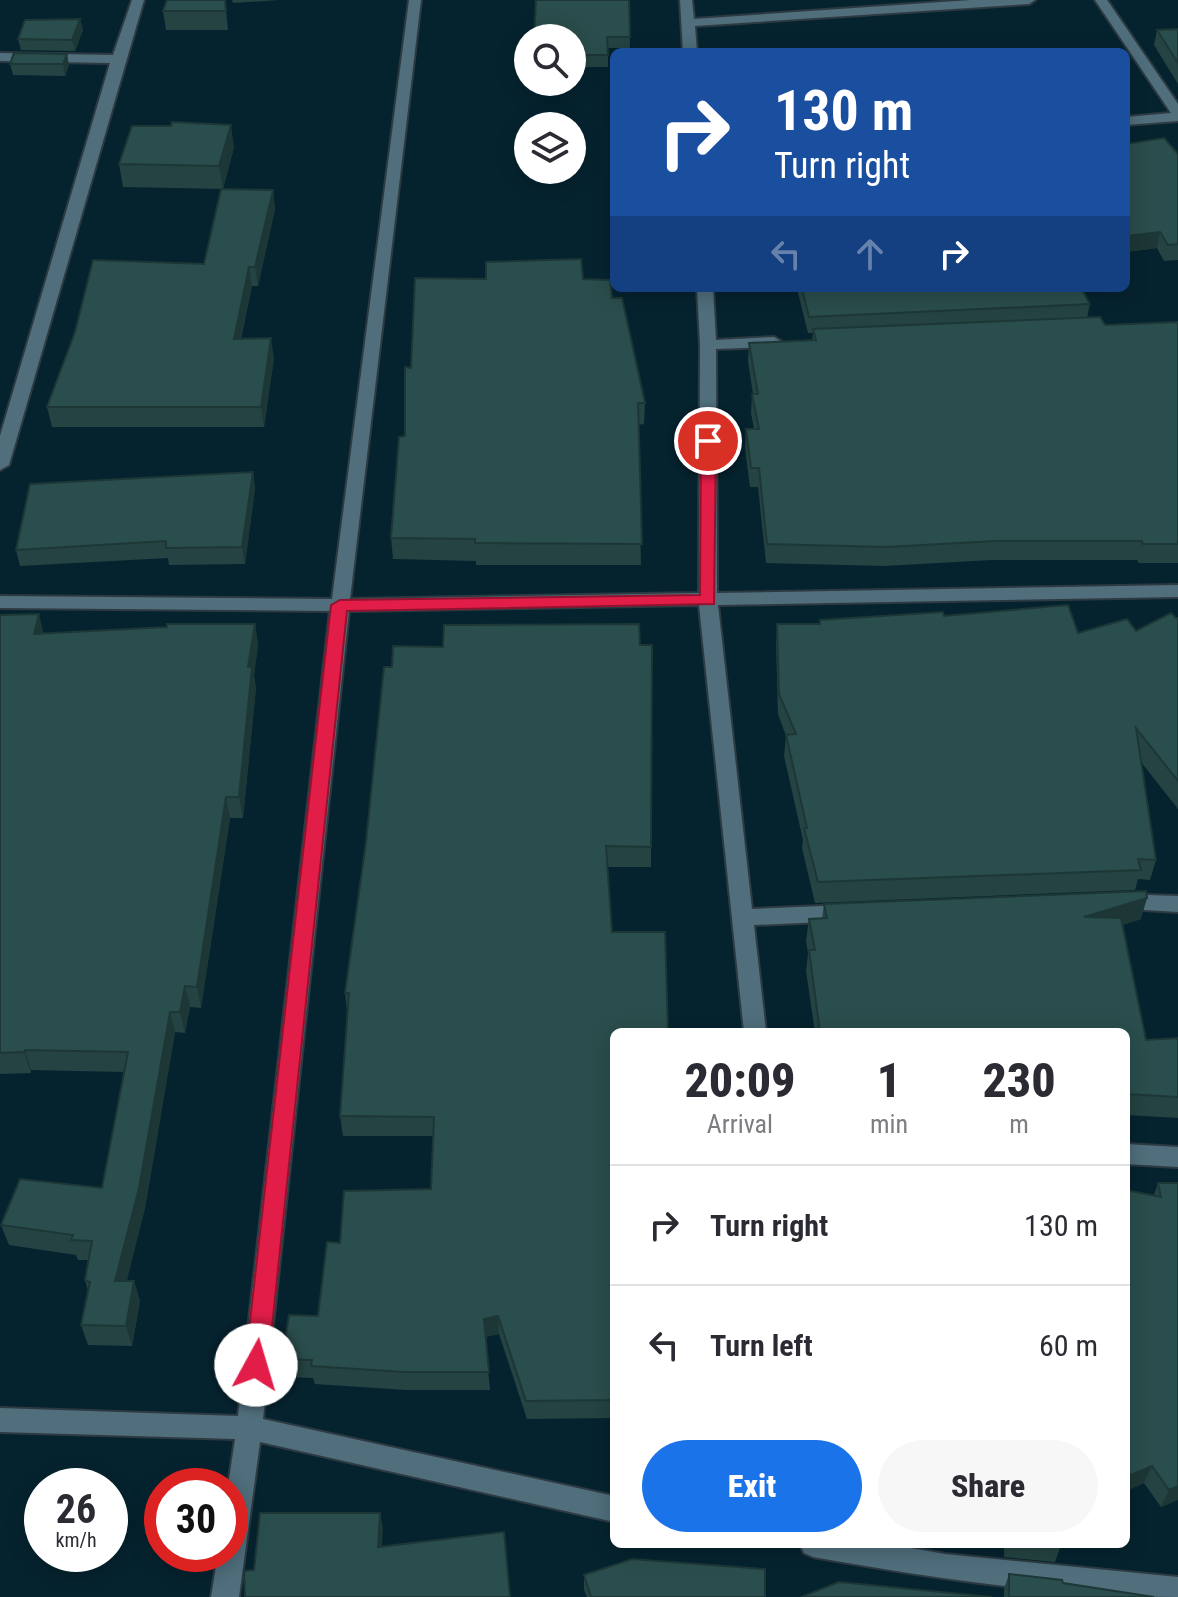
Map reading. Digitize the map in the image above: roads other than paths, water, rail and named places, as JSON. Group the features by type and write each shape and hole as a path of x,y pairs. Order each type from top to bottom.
{"street":[{"path":"0,465 138,0"},
{"path":"225,1597 249,1428 340,605 415,0"},
{"path":"686,0 690,48"},
{"path":"688,23 1029,0"},
{"path":"1101,0 1178,115 1130,121"},
{"path":"0,57 118,59"},
{"path":"705,292 708,600 755,1028"},
{"path":"708,345 787,342"},
{"path":"0,602 340,605 1178,591"},
{"path":"1092,903 1140,901 1178,904"},
{"path":"742,917 870,912"},
{"path":"1130,1154 1178,1157"},
{"path":"0,1420 249,1428 610,1508"},
{"path":"836,1548 945,1567 1178,1590"}]}
